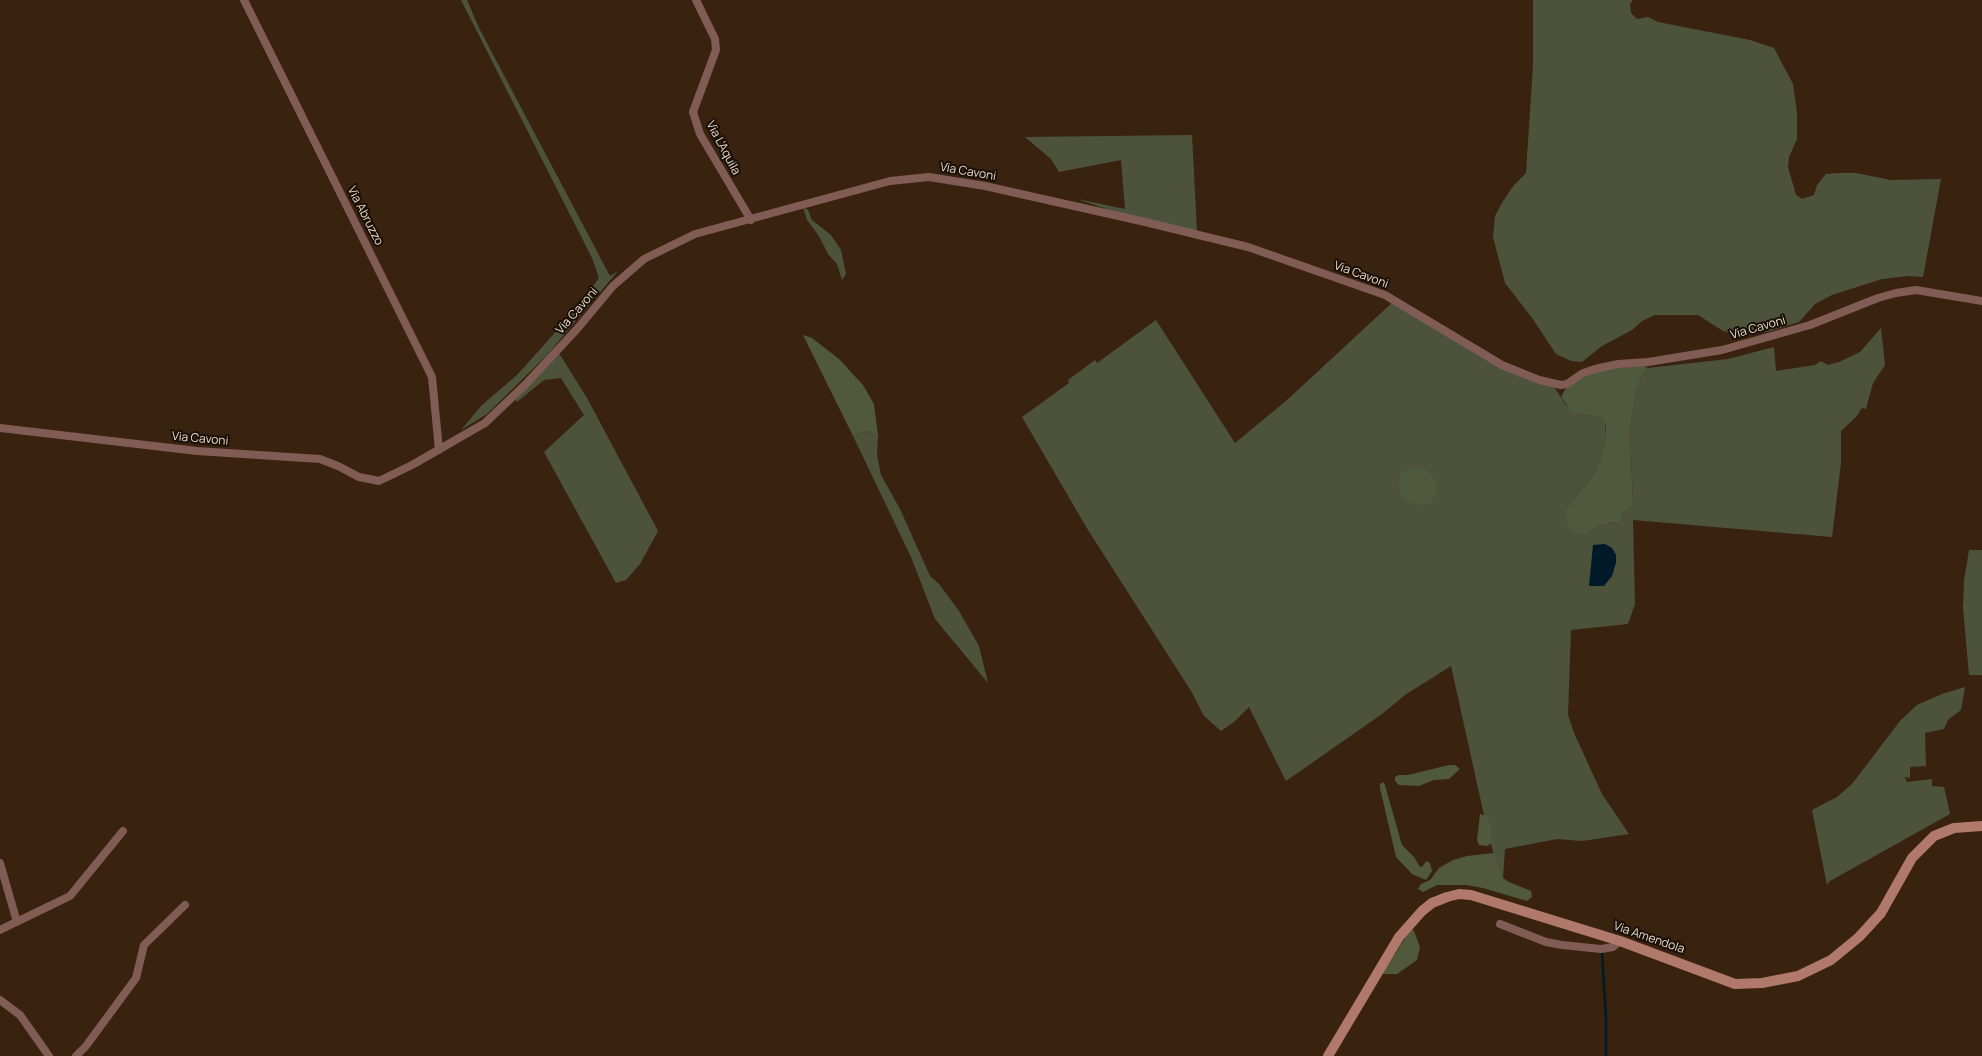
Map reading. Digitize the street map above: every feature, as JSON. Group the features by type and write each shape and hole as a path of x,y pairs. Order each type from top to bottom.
{"main road":[{"name":"Via Amendola","path":"1328,1056 1399,937 1422,911 1432,903 1459,894 1471,895 1620,941 1735,984 1762,983 1798,976 1831,960 1859,938 1881,913 1912,858 1934,836 1954,828 1982,826"}],"street":[{"name":"Via Abruzzo","path":"244,0 432,377 439,450"},
{"name":"Via L'Aquila","path":"696,0 715,39 716,50 693,112 700,134 751,220"},
{"name":"Via Cavoni","path":"0,428 197,451 320,460 338,466 359,477 379,481 412,465 485,423 532,378 613,286 644,260 695,234 890,181 929,177 984,186 1220,239 1385,295 1502,365 1539,380 1561,385 1567,384 1583,373 1610,365 1648,362 1722,350 1810,325 1878,298 1896,293 1916,290 1982,301"},
{"path":"0,930 70,896 123,831"},
{"path":"0,863 17,922"},
{"path":"76,1056 86,1046 136,978 144,945 185,905"},
{"path":"1500,924 1546,942 1562,945 1601,949 1613,947 1620,941"},
{"path":"0,1000 20,1014 49,1056"}],"green space":[{"path":"461,0 467,0 479,28 610,276 618,271 547,355 487,414 461,430 482,405 517,375 570,316 599,278 592,258"},
{"path":"1533,0 1633,0 1630,4 1631,13 1637,19 1648,17 1658,22 1750,40 1774,48 1793,84 1797,112 1797,139 1789,157 1788,167 1796,195 1802,199 1814,195 1817,185 1826,174 1856,173 1891,180 1941,179 1923,277 1908,276 1882,279 1832,295 1815,304 1799,322 1767,332 1754,331 1740,336 1723,331 1698,315 1655,315 1602,346 1582,362 1571,361 1556,354 1532,318 1505,283 1493,237 1495,216 1514,185 1526,173 1533,65"},
{"path":"1192,135 1197,231 1121,214 1077,199 1125,209 1121,160 1059,172 1051,159 1025,137"},
{"path":"803,207 808,210 812,220 831,235 841,250 846,274 842,280 837,264 828,254 819,236 807,220"},
{"path":"1394,301 1477,354 1553,385 1565,404 1577,414 1600,417 1605,422 1606,438 1600,460 1592,477 1572,501 1587,533 1599,526 1613,523 1633,505 1630,430 1635,397 1641,377 1648,368 1728,359 1774,347 1776,371 1815,365 1821,361 1828,365 1860,352 1881,328 1885,365 1873,383 1866,409 1862,408 1856,417 1841,431 1841,463 1832,537 1633,520 1635,604 1628,624 1571,630 1568,715 1574,733 1602,794 1629,834 1582,841 1557,839 1505,849 1503,878 1495,859 1488,833 1451,666 1405,695 1382,714 1286,781 1249,707 1234,722 1221,731 1204,716 1191,691 1088,530 1022,417 1069,383 1068,380 1095,360 1097,363 1156,320 1235,443 1287,400"},
{"path":"803,335 812,338 839,359 863,385 874,404 878,436 867,431 853,436"},
{"path":"559,353 587,398 658,531 640,564 626,580 616,583 544,452 584,415 561,378 544,380 517,402 514,398"},
{"path":"1643,365 1648,368 1641,377 1635,397 1630,430 1633,505 1626,510 1620,521 1599,526 1585,534 1574,533 1567,525 1567,510 1592,477 1600,460 1606,438 1606,427 1600,417 1577,414 1571,411 1561,397 1566,388 1599,370"},
{"path":"867,431 878,436 877,455 881,475 900,509 930,576 939,584 959,611 979,646 988,683 935,619 911,557 853,436"},
{"path":"1412,467 1430,473 1435,480 1436,495 1430,503 1421,505 1411,503 1401,496 1399,488 1400,474"},
{"path":"1969,550 1982,550 1982,675 1969,675 1963,607 1964,581"},
{"path":"1965,687 1961,710 1948,720 1944,729 1925,733 1926,766 1910,767 1910,778 1905,777 1907,782 1932,779 1932,786 1944,787 1950,814 1830,881 1827,885 1812,810 1837,797 1852,784 1900,721 1917,705 1942,694"},
{"path":"1455,765 1460,769 1449,779 1434,780 1419,786 1399,785 1395,781 1395,777 1399,775 1408,775"},
{"path":"1384,782 1402,845 1414,857 1420,867 1426,861 1430,863 1432,871 1426,880 1412,874 1396,857 1380,788 1380,784"},
{"path":"1480,814 1487,816 1491,827 1492,843 1487,846 1479,845 1477,840"},
{"path":"1494,853 1503,878 1531,891 1532,897 1527,901 1466,885 1437,885 1423,892 1418,889 1421,884 1430,880 1439,868 1453,860 1467,856"},
{"path":"1411,929 1414,931 1420,947 1417,960 1397,974 1382,974"}],"water":[{"path":"1605,544 1612,548 1616,555 1612,576 1604,586 1589,586 1593,545"}],"waterway":[{"path":"1602,953 1606,1056"}]}
